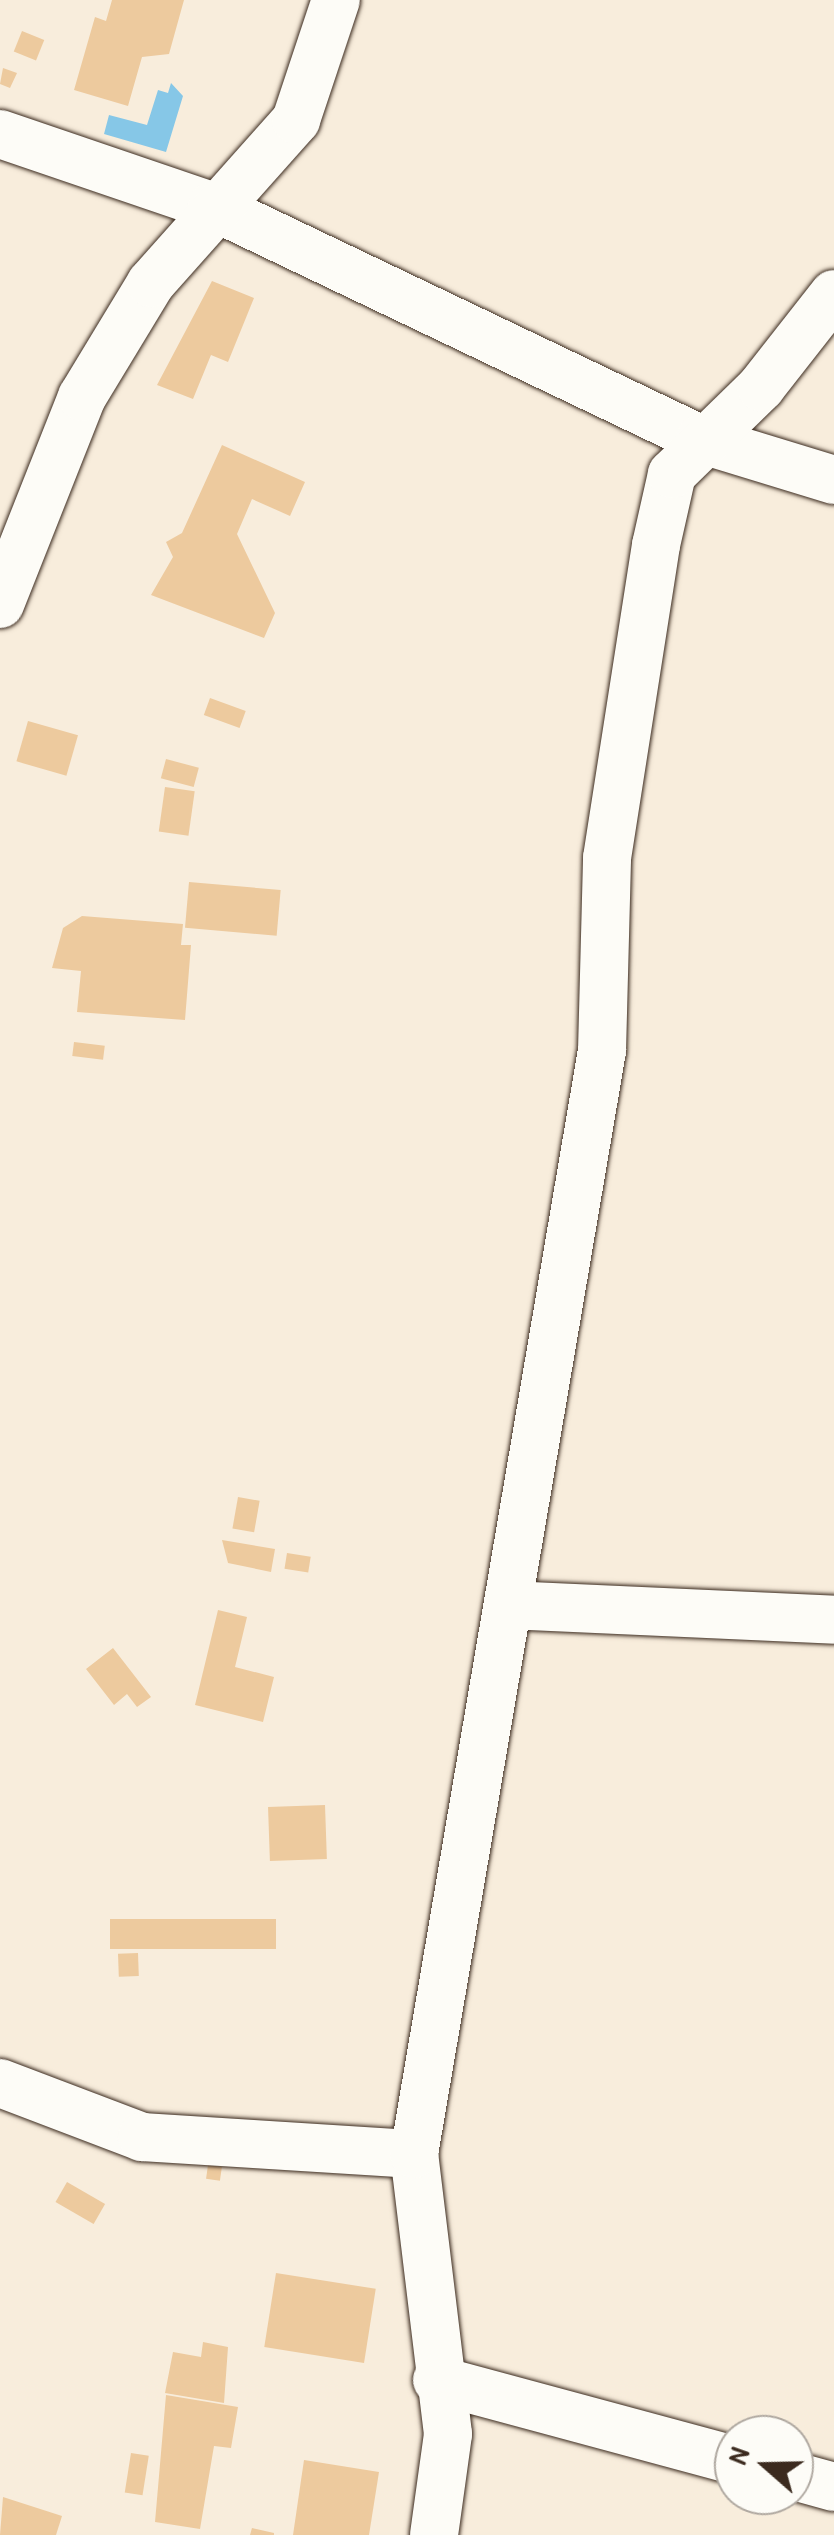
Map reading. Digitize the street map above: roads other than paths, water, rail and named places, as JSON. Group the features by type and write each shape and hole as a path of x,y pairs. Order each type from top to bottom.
{"street":[{"path":"4,579 82,397 212,206 296,120 336,0"},
{"path":"0,134 212,206 700,439 834,480"},
{"path":"434,2535 448,2434 437,2380 414,2154 602,1051 608,858 656,545 672,474 700,439 761,388 834,294"},
{"path":"509,1604 834,1620"},
{"path":"0,2083 142,2137 414,2154"},
{"path":"437,2380 714,2455"}],"water":[{"path":"171,83 183,96 166,152 104,134 109,115 147,125 158,90 168,93"}]}
